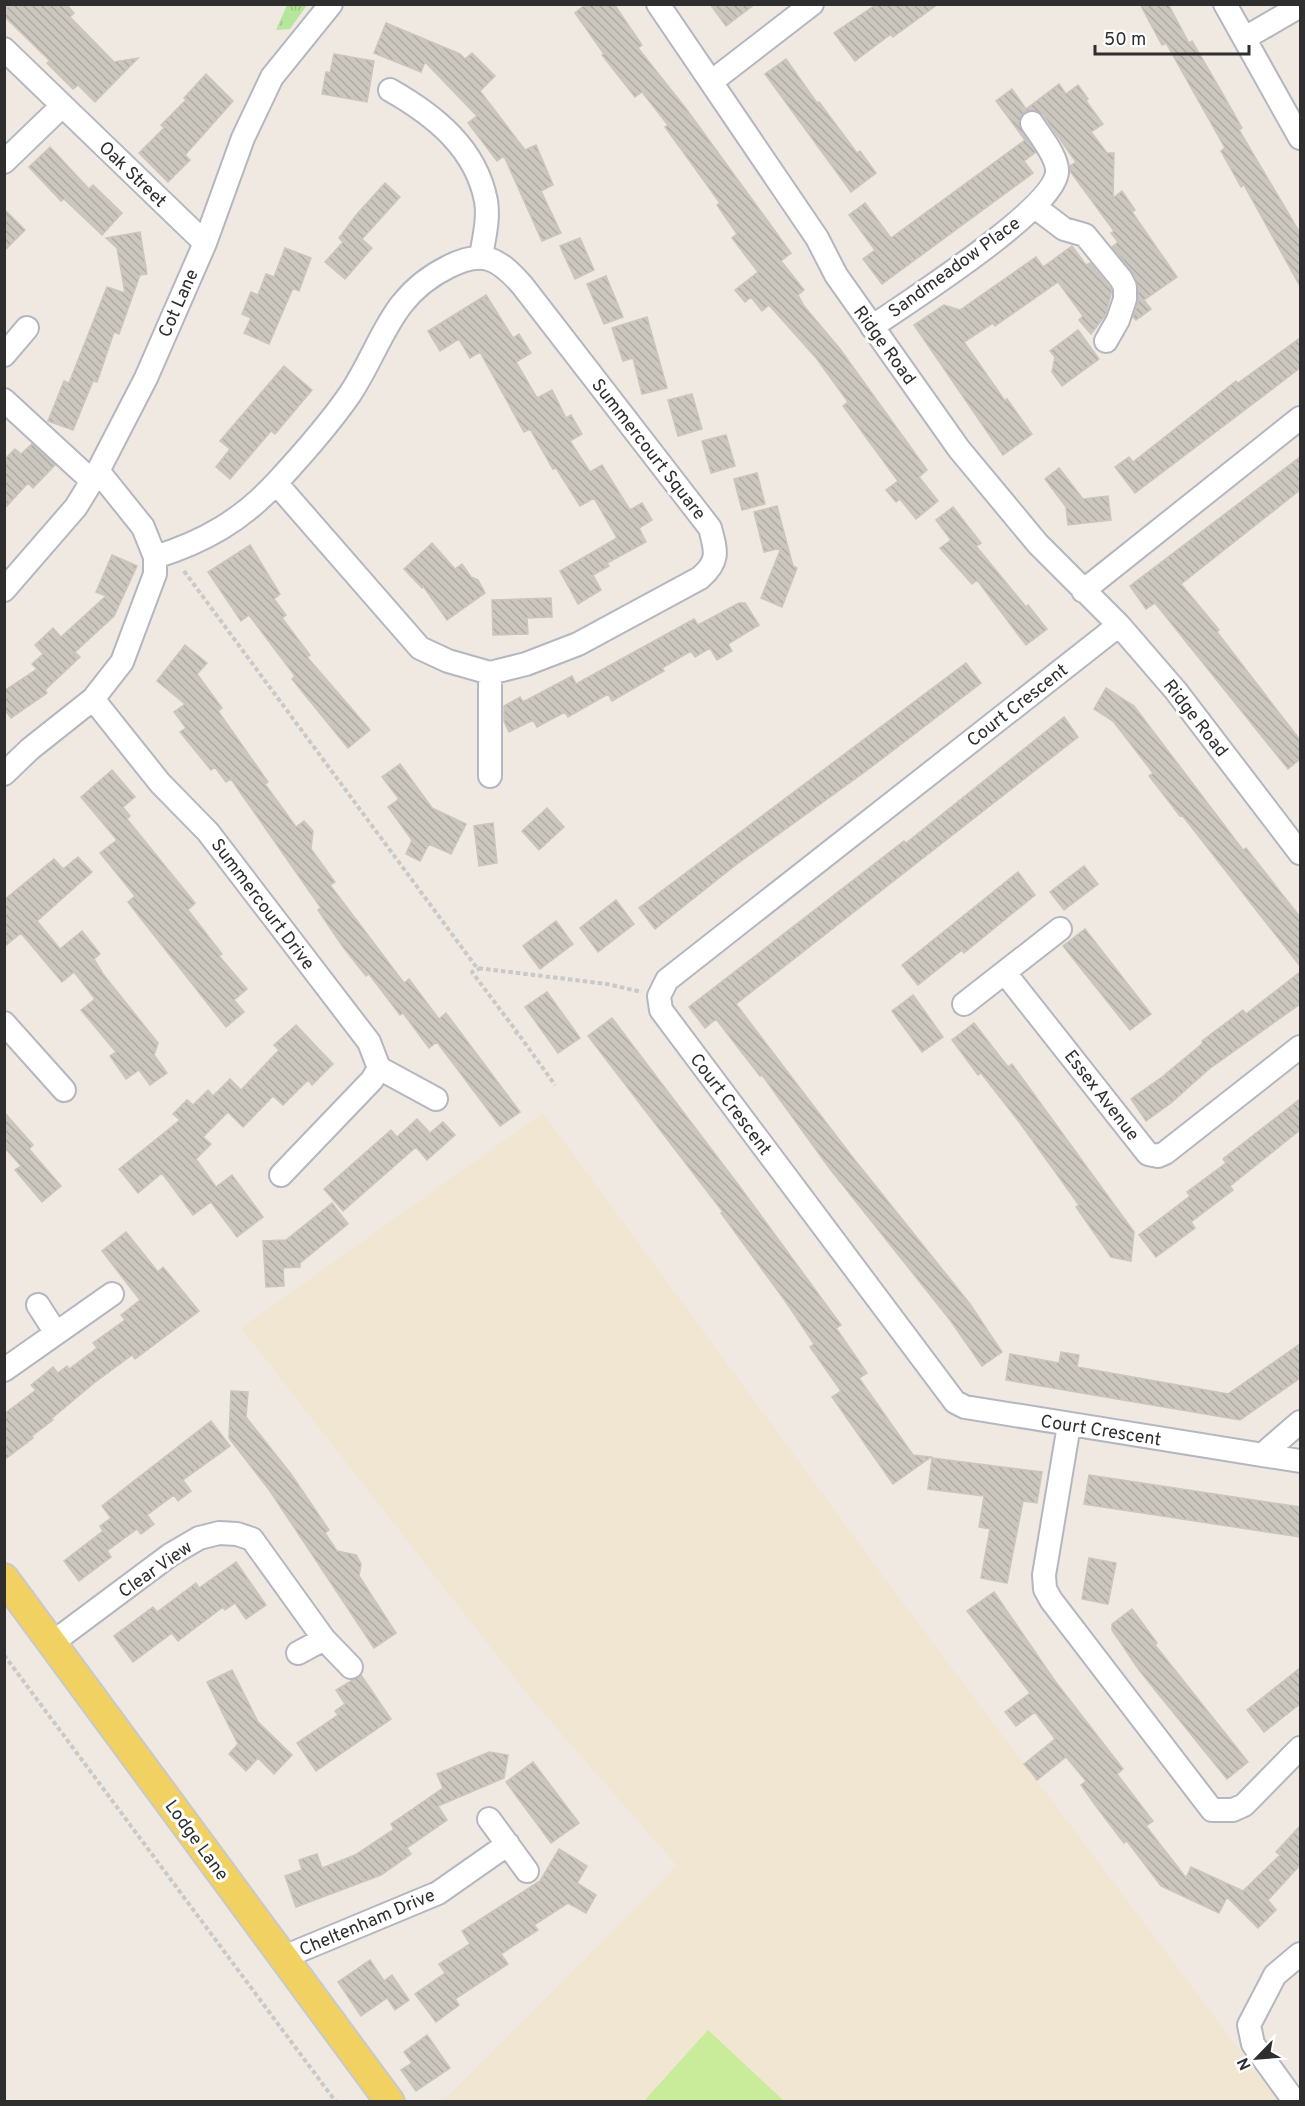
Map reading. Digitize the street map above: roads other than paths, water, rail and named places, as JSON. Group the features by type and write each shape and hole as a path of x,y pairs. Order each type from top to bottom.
{"main road":[{"name":"Lodge Lane","path":"4,1578 390,2102"}],"street":[{"name":"Cot Lane","path":"4,590 76,507 95,476 146,378 205,243 243,138 272,77 331,4"},
{"name":"Ridge Road","path":"658,4 817,238 836,275 958,449 1038,544 1119,625 1176,691 1300,853"},
{"path":"711,82 812,4"},
{"path":"1226,4 1300,138"},
{"path":"1245,38 1300,6"},
{"name":"Oak Street","path":"4,49 205,243"},
{"path":"155,557 192,546 219,531 276,483 350,393 389,319 408,294 437,272 464,259 481,256 487,218 486,202 477,172 447,130 424,110 390,90"},
{"path":"4,162 62,106"},
{"name":"Sandmeadow Place","path":"872,327 977,253 1035,207 1057,174 1056,165 1032,123"},
{"name":"Sandmeadow Place","path":"1035,207 1064,229 1084,235 1093,242 1125,287 1118,320 1106,341"},
{"name":"Summercourt Square","path":"276,483 420,648 448,661 490,673 526,664 578,644 700,578 710,570 716,554 710,528 522,285 504,264 481,256"},
{"path":"4,354 27,328"},
{"path":"4,400 95,476 143,527 155,557 155,574 122,662 93,699 30,749 4,774"},
{"path":"1083,591 1300,418"},
{"name":"Court Crescent","path":"1119,625 668,980 659,996 661,1010 955,1402 965,1407 1069,1425 1300,1461"},
{"path":"490,673 490,776"},
{"name":"Summercourt Drive","path":"93,699 160,783 208,832 369,1042 379,1068"},
{"path":"964,1004 1060,929"},
{"name":"Essex Avenue","path":"1005,973 1148,1154 1158,1156 1165,1153 1300,1047"},
{"path":"4,1023 64,1090"},
{"path":"281,1174 372,1080 379,1068 436,1099"},
{"path":"4,1370 111,1294"},
{"path":"38,1305 56,1333"},
{"path":"1262,1455 1300,1422"},
{"path":"1069,1425 1044,1575 1045,1589 1051,1600 1212,1809 1233,1810 1244,1805 1300,1748"},
{"name":"Clear View","path":"52,1643 170,1555 200,1538 219,1533 237,1534 252,1539 324,1639 351,1668"},
{"path":"298,1653 324,1639"},
{"path":"489,1819 527,1871"},
{"name":"Cheltenham Drive","path":"284,1957 438,1893 508,1844"},
{"path":"1295,2102 1253,2044 1249,2025 1275,1975 1300,1954"}]}
